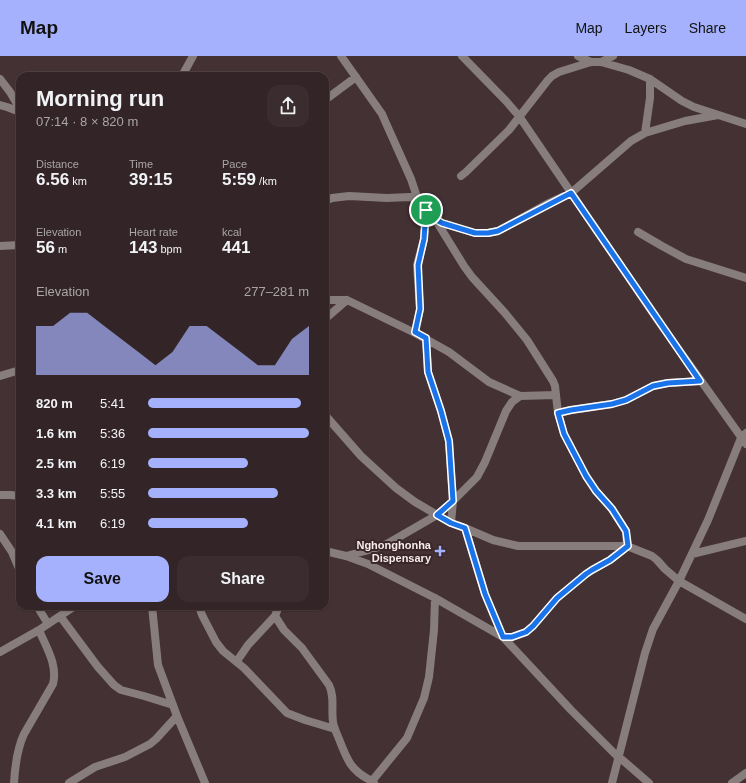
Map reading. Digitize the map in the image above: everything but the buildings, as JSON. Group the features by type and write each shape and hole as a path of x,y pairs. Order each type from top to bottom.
{"street":[{"path":"184,72 193,56"},
{"path":"342,56 385,121 411,179 418,200 435,219 472,277 497,303 526,340 553,381 555,386 558,413 564,434 586,476 596,491 612,509 626,531 628,546"},
{"path":"462,56 519,116 700,381 744,439 679,581 652,629 612,783"},
{"path":"578,56 591,62"},
{"path":"600,62 613,56"},
{"path":"461,176 509,130 552,76 559,72 591,62 600,62 628,70 650,79 682,101 694,107 746,124"},
{"path":"329,97 356,77"},
{"path":"0,79 16,102"},
{"path":"646,133 650,98 650,79"},
{"path":"0,105 16,110"},
{"path":"435,219 442,223 475,233 498,231 571,193 631,141 646,133 686,121 718,115"},
{"path":"329,199 349,196 387,198 410,197 418,200"},
{"path":"415,332 420,309 418,265 424,239 426,210"},
{"path":"638,232 686,259 746,278"},
{"path":"0,246 16,245"},
{"path":"329,300 347,300 415,332 457,358 489,382 520,396 556,396"},
{"path":"329,316 347,300"},
{"path":"426,338 428,372 449,441 453,501 451,523"},
{"path":"0,376 16,371"},
{"path":"558,413 612,404 626,400 653,386 668,383 700,381"},
{"path":"346,556 385,545 437,515 453,501 477,477 485,462 506,411 512,402 520,396"},
{"path":"329,419 361,456 380,474 415,502 451,523 493,540 518,546 628,546 652,556 679,581 746,619"},
{"path":"0,495 16,496"},
{"path":"465,528 485,594 503,637"},
{"path":"0,534 12,552 16,562"},
{"path":"692,554 746,541"},
{"path":"503,637 512,637 526,632 557,598 586,574 610,560 628,546"},
{"path":"329,552 368,564 435,598 503,637 571,710 618,757 649,783"},
{"path":"275,616 284,630 302,648 332,690 333,722 347,759 358,773 373,782 407,738 424,698 429,677 434,630 435,598"},
{"path":"39,610 48,624"},
{"path":"0,652 39,630 69,610"},
{"path":"152,610 158,665 177,716 205,783"},
{"path":"200,610 216,642 223,651 244,668 287,713 335,729"},
{"path":"237,662 248,645 275,616 277,610"},
{"path":"60,616 98,667 114,685 121,690 173,705"},
{"path":"14,783 20,742 53,684 55,677 54,664 39,630"},
{"path":"69,783 95,767 125,757 150,744 177,716"},
{"path":"732,783 746,773"}],"place":[{"name":"Nghonghonha Dispensary","path":"440,551"}],"route":[{"path":"571,193 700,381 668,383 653,386 626,400 612,404 558,413 564,434 580,466 596,491 612,509 626,531 628,546 610,560 586,574 557,598 526,632 512,637 503,637 492,612 465,528 451,523 437,515 453,501 449,441 441,411 429,379 426,338 415,332 420,309 417,273 425,232 426,210 431,216 442,223 475,233 488,233 498,231 547,204 571,193"}]}
